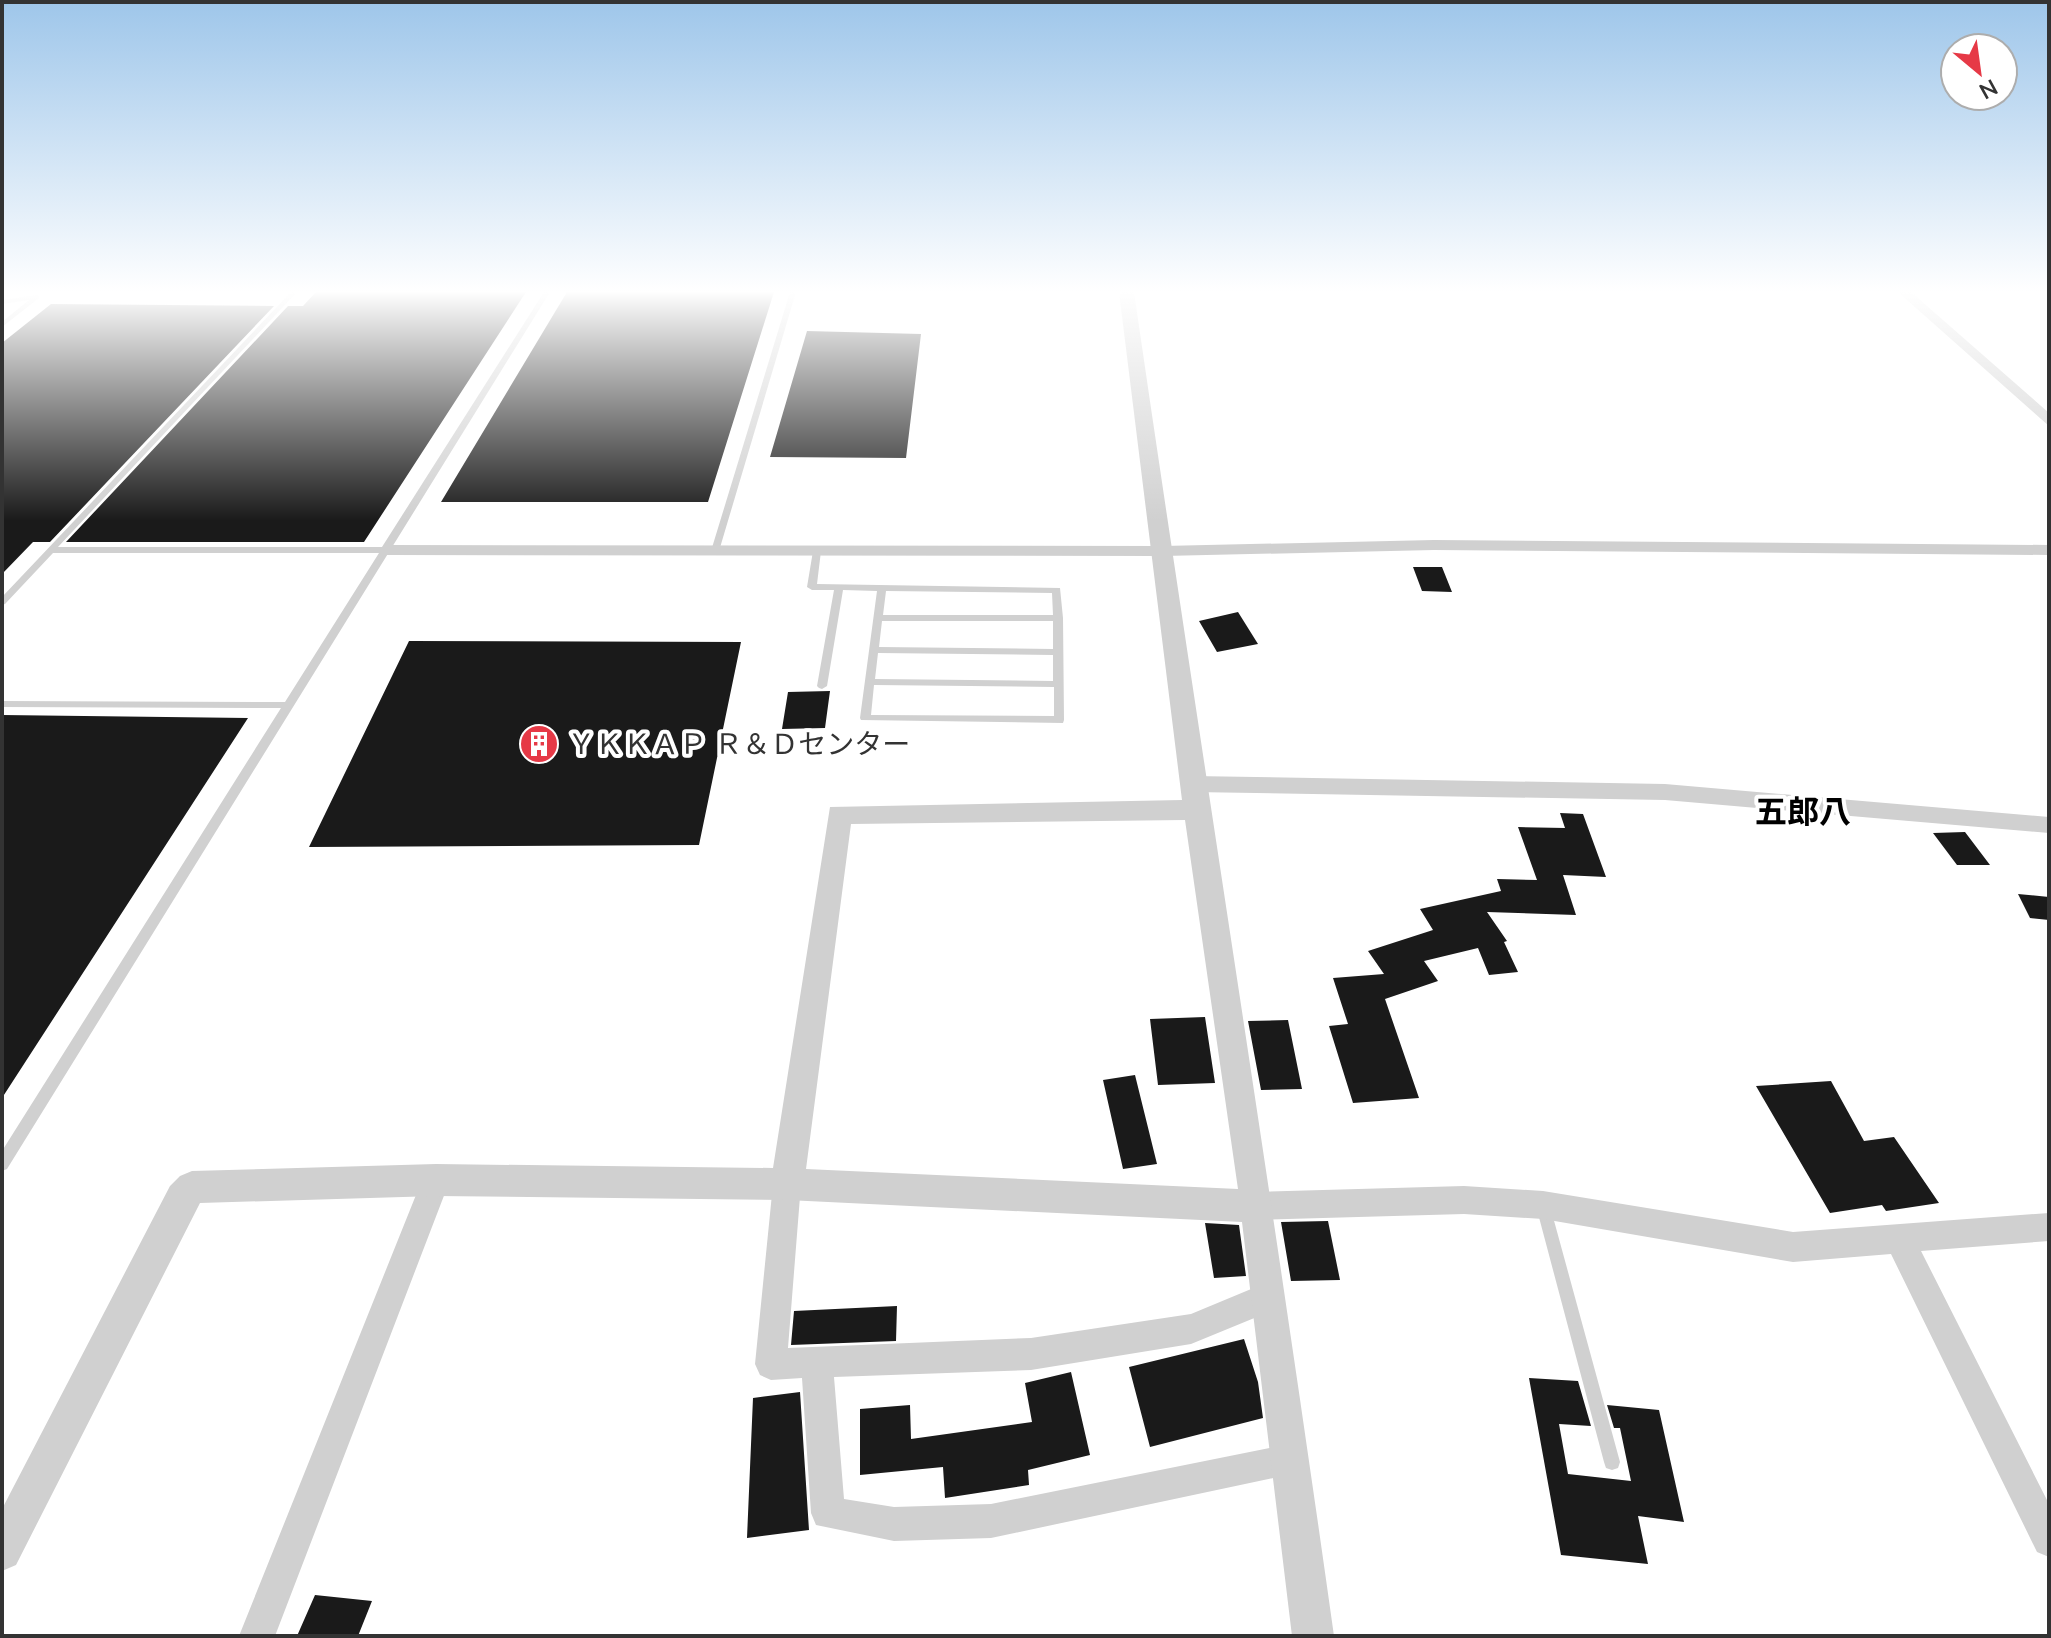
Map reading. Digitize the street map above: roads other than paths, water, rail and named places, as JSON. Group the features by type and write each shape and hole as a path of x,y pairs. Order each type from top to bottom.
{"street":[{"path":"1137,368 1194,797 1257,1206 1313,1636"},
{"path":"1990,368 2049,421"},
{"path":"387,550 1163,551 1434,545 2049,550"},
{"path":"1268,1297 1191,1329 1031,1354 771,1364 787,1184 839,814 1194,797 1665,792 2049,825"},
{"path":"257,1636 436,1180"},
{"path":"2,1551 182,1198 192,1187 436,1180 787,1184 1257,1206 1464,1200 1543,1205 1793,1247 2049,1227"},
{"path":"1900,1241 2049,1540"},
{"path":"817,1362 828,1513 894,1524 991,1521 1290,1460"}],"lane":[{"path":"3,600 222,368"},
{"path":"2,1164 500,368"},
{"path":"715,551 770,368"},
{"path":"52,550 387,550"},
{"path":"817,551 812,587 1057,590 1059,720 865,718 882,588"},
{"path":"822,686 839,588"},
{"path":"878,618 1058,618"},
{"path":"874,650 1058,652"},
{"path":"870,682 1058,684"},
{"path":"2,704 288,705"},
{"path":"1543,1205 1612,1462"}],"place":[{"name":"ＹＫＫＡＰ Ｒ＆Ｄセンター","path":"539,744"}],"district":[{"name":"五郎八","path":"1803,812"}]}
